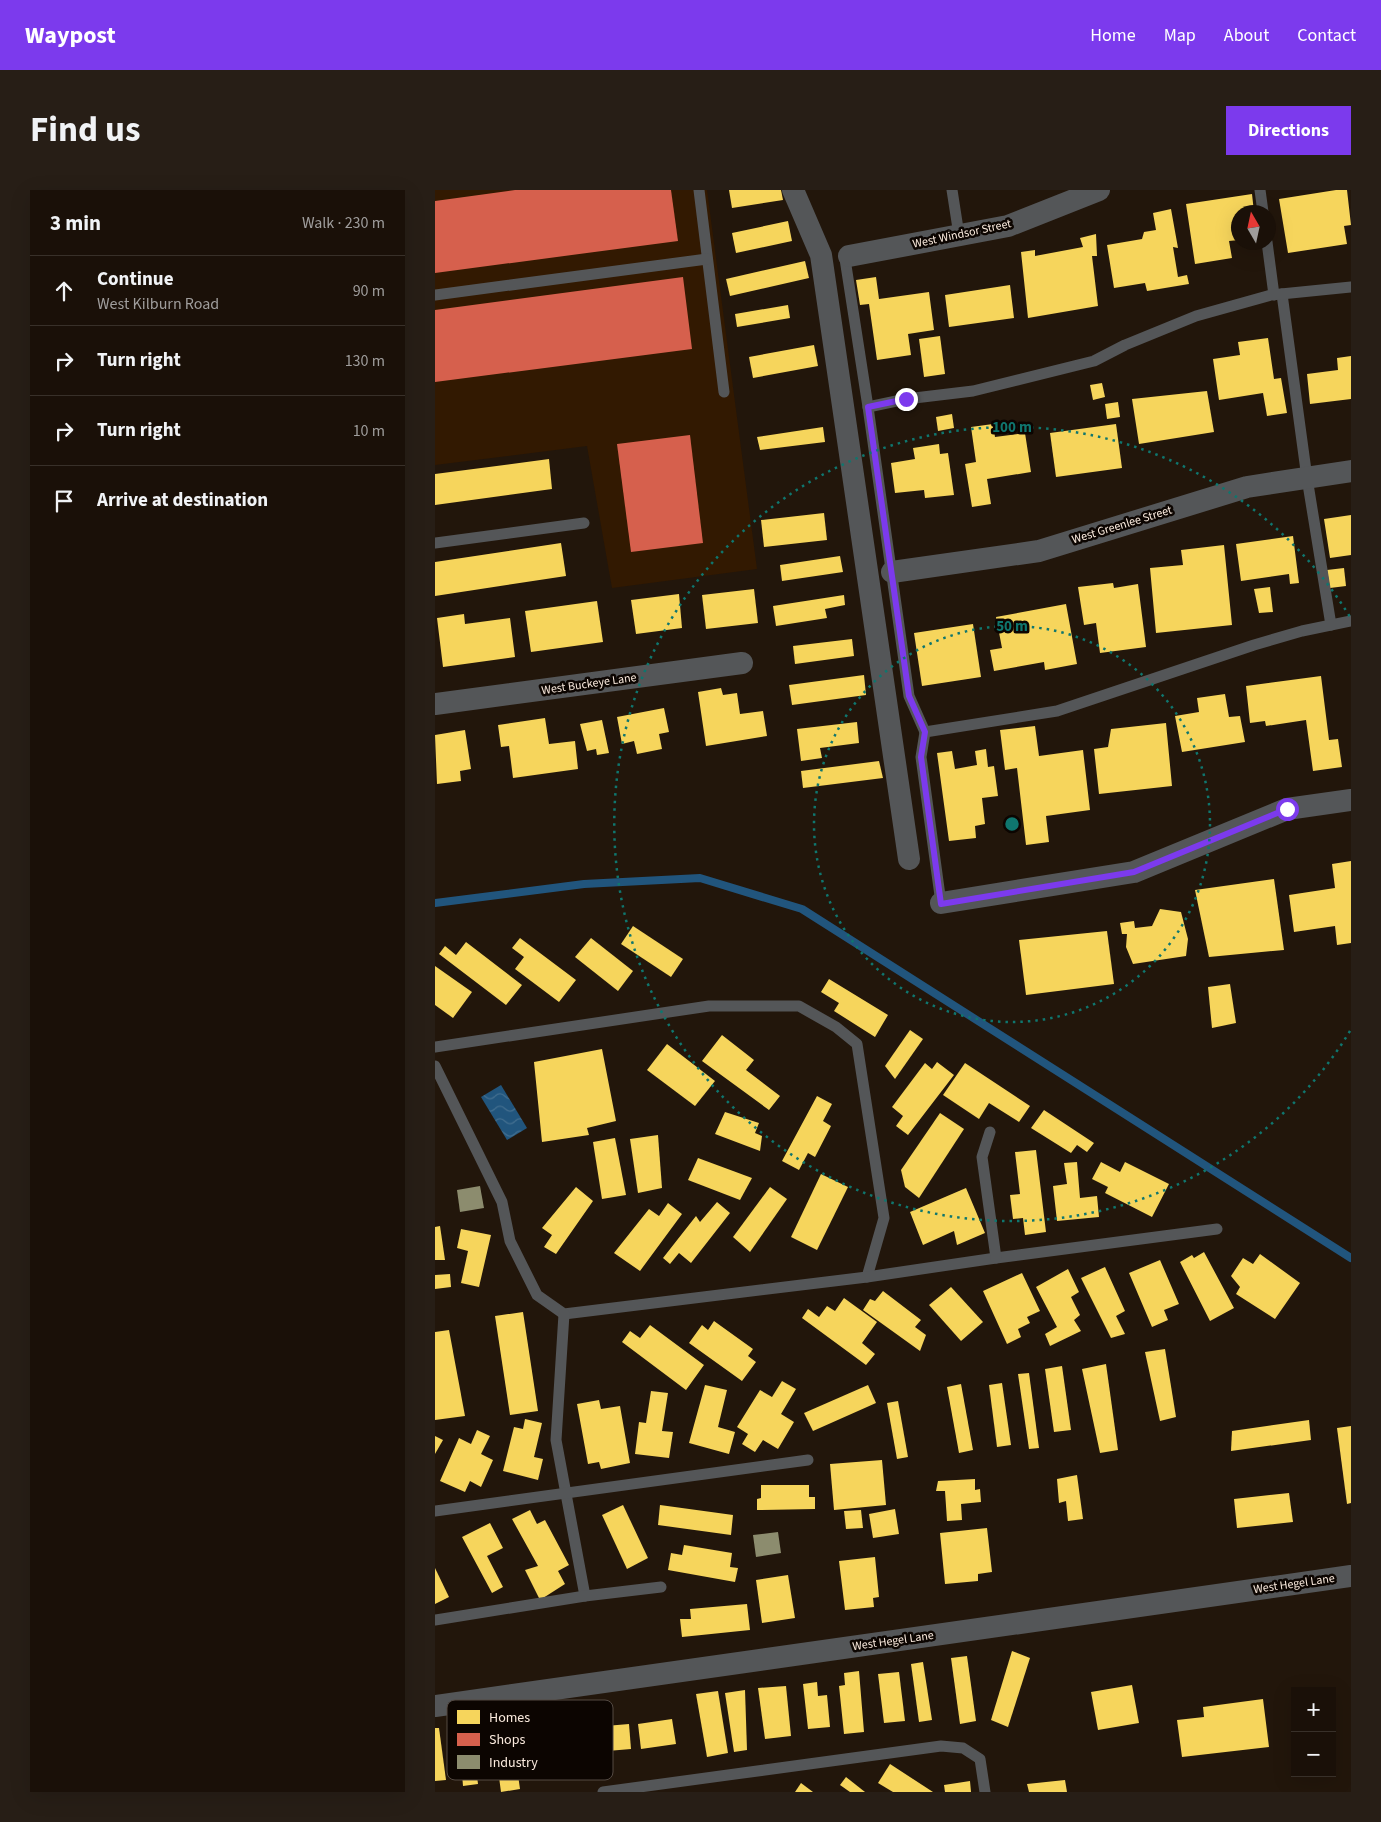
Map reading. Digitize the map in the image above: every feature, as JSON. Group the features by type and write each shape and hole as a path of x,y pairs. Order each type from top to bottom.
{"street":[{"path":"793,190 821,255 909,859"},
{"name":"West Windsor Street","path":"849,256 1008,226 1099,190"},
{"name":"West Greenlee Street","path":"892,572 1039,551 1247,486 1351,471"},
{"name":"West Buckeye Lane","path":"435,704 743,663"},
{"path":"941,904 1134,872 1287,809 1351,800"},
{"name":"West Hegel Lane","path":"477,1700 1351,1576"}],"lane":[{"path":"699,190 724,392"},
{"path":"952,190 959,235"},
{"path":"1260,190 1262,205"},
{"path":"1269,250 1278,294 1331,625"},
{"path":"849,256 845,258 909,696 925,732 921,757 941,904"},
{"path":"435,294 707,259"},
{"path":"868,407 906,399 973,391 1094,361 1125,345 1196,316 1278,294 1351,287"},
{"path":"435,543 584,523"},
{"path":"925,732 1057,711 1254,645 1351,621"},
{"path":"435,1047 709,1006 799,1006 836,1027 857,1044 884,1218 867,1276"},
{"path":"435,1066 501,1202 510,1241 537,1295 564,1314 1217,1229"},
{"path":"990,1132 982,1157 996,1258"},
{"path":"564,1314 556,1440 585,1596"},
{"path":"435,1511 808,1460"},
{"path":"435,1620 585,1596 661,1587"},
{"path":"603,1792 941,1746 963,1748 981,1759 985,1792"}],"shaded area":[{"path":"435,190 707,190 757,569 612,588 587,446 435,465"}],"water":[{"path":"501,1085 527,1128 507,1140 481,1097"}],"building: Homes":[{"path":"729,190 781,190 783,200 732,208"},
{"path":"1347,190 1351,225 1344,226 1347,244 1288,253 1279,199"},
{"path":"1252,194 1253,205 1231,205 1231,241 1229,241 1232,258 1195,264 1186,204"},
{"path":"1171,209 1178,248 1173,247 1178,277 1187,275 1189,284 1147,291 1145,283 1114,288 1107,245 1142,239 1144,232 1156,230 1153,213"},
{"path":"788,221 792,241 736,253 732,233"},
{"path":"1096,234 1097,256 1092,256 1098,306 1028,318 1021,252 1035,250 1035,256 1083,247 1080,238"},
{"path":"805,261 809,278 730,296 726,279"},
{"path":"876,277 879,299 929,292 934,330 908,334 911,355 877,360 869,304 860,305 856,280"},
{"path":"1010,285 1014,318 949,327 945,295"},
{"path":"788,305 790,318 737,327 735,314"},
{"path":"940,336 945,374 924,377 919,339"},
{"path":"1268,338 1274,379 1281,378 1287,413 1267,416 1263,393 1219,400 1213,359 1240,355 1238,342"},
{"path":"814,345 818,366 753,378 749,357"},
{"path":"1351,356 1351,399 1310,404 1307,374 1338,370 1337,358"},
{"path":"1102,383 1105,397 1093,400 1090,385"},
{"path":"1207,391 1214,432 1139,444 1132,399"},
{"path":"1118,402 1120,417 1107,419 1105,404"},
{"path":"952,414 954,428 938,431 936,417"},
{"path":"993,424 995,437 1025,433 1031,472 987,479 991,504 972,507 965,464 976,462 971,427"},
{"path":"1116,424 1122,468 1056,477 1050,433"},
{"path":"823,427 825,442 760,450 757,437"},
{"path":"939,444 940,454 948,453 954,495 925,498 924,490 895,493 891,463 915,459 913,448"},
{"path":"549,459 552,489 435,505 435,474"},
{"path":"824,513 827,540 764,547 761,520"},
{"path":"1351,515 1351,555 1330,558 1324,519"},
{"path":"1293,536 1299,583 1290,584 1289,574 1241,581 1236,544"},
{"path":"561,543 566,576 435,596 435,562"},
{"path":"1224,545 1232,625 1156,633 1150,568 1183,565 1181,550"},
{"path":"840,556 843,572 782,581 780,565"},
{"path":"1344,568 1346,586 1330,588 1327,570"},
{"path":"1113,583 1114,588 1138,584 1146,647 1100,653 1096,623 1084,625 1078,587"},
{"path":"1270,587 1273,612 1259,613 1254,589"},
{"path":"754,589 758,623 706,629 702,595"},
{"path":"679,594 682,628 636,634 631,600"},
{"path":"844,595 845,605 825,609 827,618 776,626 773,606"},
{"path":"597,601 603,642 531,652 525,611"},
{"path":"1066,604 1077,664 1045,670 1044,662 994,671 990,650 1002,648 996,617"},
{"path":"464,614 465,624 510,618 515,657 443,667 437,618"},
{"path":"973,624 981,677 922,686 914,633"},
{"path":"852,639 854,656 795,664 793,646"},
{"path":"864,675 866,695 792,705 789,685"},
{"path":"1321,676 1329,740 1338,739 1342,767 1313,771 1306,720 1266,726 1265,721 1250,723 1246,686"},
{"path":"721,688 723,695 737,693 740,714 763,711 767,736 706,746 698,692"},
{"path":"1225,694 1229,717 1240,716 1245,742 1182,752 1175,716 1199,712 1197,698"},
{"path":"664,708 669,732 659,734 662,749 637,754 634,741 622,744 617,717"},
{"path":"545,718 549,744 575,741 578,769 513,778 509,746 501,747 498,725"},
{"path":"602,720 609,753 597,755 596,749 587,751 580,724"},
{"path":"857,722 859,743 820,748 822,758 801,761 797,729"},
{"path":"1166,723 1172,786 1099,794 1094,749 1108,747 1111,729"},
{"path":"1035,726 1039,756 1083,750 1090,810 1046,816 1049,842 1026,845 1017,768 1005,770 1000,730"},
{"path":"465,730 471,769 460,771 461,781 437,784 435,735"},
{"path":"986,749 988,767 994,766 998,796 982,798 985,824 975,826 976,838 949,841 937,753 952,751 955,769 977,765 975,751"},
{"path":"879,761 883,778 803,788 801,771"},
{"path":"1351,861 1351,943 1337,945 1335,926 1294,932 1289,895 1335,888 1332,864"},
{"path":"1274,879 1284,950 1209,957 1195,890"},
{"path":"1160,909 1181,912 1188,939 1186,956 1133,964 1126,947 1127,934 1122,934 1120,923 1134,921 1135,928 1152,926"},
{"path":"633,926 683,959 671,977 621,944"},
{"path":"1107,931 1114,984 1026,995 1019,940"},
{"path":"520,938 576,980 559,1002 515,969 524,957 512,948"},
{"path":"591,938 633,971 618,991 575,957"},
{"path":"466,942 522,985 506,1005 439,954 445,946 456,955"},
{"path":"435,966 472,992 453,1018 435,1005"},
{"path":"829,979 888,1015 875,1037 834,1011 839,1003 821,992"},
{"path":"1230,984 1236,1023 1212,1028 1208,987"},
{"path":"910,1030 923,1039 895,1079 885,1066"},
{"path":"722,1035 754,1060 746,1070 780,1096 769,1110 702,1061"},
{"path":"667,1044 715,1081 695,1106 647,1070"},
{"path":"602,1049 616,1121 587,1128 589,1135 542,1142 534,1062"},
{"path":"937,1062 954,1075 908,1135 896,1126 903,1116 892,1107 925,1063 932,1069"},
{"path":"965,1063 1030,1106 1019,1122 989,1103 979,1119 943,1095"},
{"path":"817,1096 832,1104 823,1121 831,1126 815,1157 808,1153 799,1170 782,1161"},
{"path":"1044,1110 1094,1143 1087,1152 1077,1145 1071,1153 1031,1128"},
{"path":"725,1112 759,1123 755,1133 762,1136 760,1151 715,1134"},
{"path":"940,1113 964,1129 919,1198 905,1187 901,1170"},
{"path":"658,1135 662,1188 638,1193 630,1139"},
{"path":"615,1138 626,1195 602,1199 593,1142"},
{"path":"1036,1150 1046,1232 1025,1235 1023,1218 1013,1219 1010,1195 1020,1194 1015,1152"},
{"path":"698,1158 752,1178 740,1200 688,1180"},
{"path":"1077,1162 1080,1198 1097,1196 1099,1217 1057,1221 1053,1186 1067,1184 1064,1163"},
{"path":"1101,1162 1120,1172 1125,1162 1169,1184 1152,1217 1105,1193 1108,1187 1092,1179"},
{"path":"821,1174 848,1187 817,1250 791,1237"},
{"path":"576,1187 593,1201 556,1254 544,1247 552,1235 542,1228"},
{"path":"770,1187 787,1199 750,1252 733,1237"},
{"path":"966,1188 985,1233 957,1245 954,1231 923,1245 910,1212"},
{"path":"717,1202 730,1213 691,1263 679,1253 670,1264 663,1258 696,1216 700,1222"},
{"path":"668,1203 682,1214 640,1271 614,1253 649,1209 659,1216"},
{"path":"440,1226 445,1260 435,1260 435,1227"},
{"path":"461,1229 491,1235 479,1287 461,1283 468,1251 457,1248"},
{"path":"1204,1252 1234,1308 1210,1321 1180,1262 1192,1255 1194,1258"},
{"path":"1260,1254 1300,1283 1275,1319 1236,1294 1240,1287 1231,1276 1243,1258 1253,1264"},
{"path":"1160,1260 1179,1304 1164,1310 1168,1320 1152,1327 1129,1273"},
{"path":"1105,1267 1125,1311 1116,1316 1125,1334 1111,1338 1081,1278"},
{"path":"1068,1269 1079,1292 1071,1297 1080,1315 1074,1320 1081,1331 1050,1346 1045,1334 1057,1327 1036,1287"},
{"path":"1022,1273 1040,1311 1027,1317 1030,1323 1018,1329 1021,1337 1007,1344 983,1291"},
{"path":"450,1274 451,1287 435,1289 435,1275"},
{"path":"951,1287 983,1322 961,1341 929,1305"},
{"path":"883,1291 921,1320 915,1327 926,1335 920,1351 863,1310 870,1299 875,1301"},
{"path":"844,1298 877,1322 862,1343 875,1354 866,1365 802,1318 808,1309 819,1317 827,1306 835,1311"},
{"path":"523,1312 538,1411 510,1415 495,1316"},
{"path":"714,1321 753,1349 748,1356 756,1362 742,1381 689,1343 702,1325 708,1330"},
{"path":"650,1325 704,1365 686,1390 622,1342 630,1331 640,1338"},
{"path":"449,1330 465,1416 435,1420 435,1332"},
{"path":"1165,1349 1176,1417 1160,1421 1145,1352"},
{"path":"1106,1364 1118,1450 1100,1453 1082,1369"},
{"path":"1062,1366 1071,1430 1054,1432 1045,1369"},
{"path":"1029,1373 1039,1448 1029,1449 1018,1374"},
{"path":"782,1381 796,1389 781,1414 794,1422 778,1449 763,1440 755,1452 742,1444 748,1434 737,1427 760,1390 772,1397"},
{"path":"1002,1383 1011,1445 997,1447 989,1385"},
{"path":"961,1384 973,1450 959,1453 947,1387"},
{"path":"705,1385 727,1390 718,1427 735,1432 729,1454 689,1443"},
{"path":"868,1385 876,1403 813,1431 804,1413"},
{"path":"651,1391 668,1393 662,1431 673,1432 669,1458 635,1454 639,1422 646,1423"},
{"path":"599,1400 601,1409 620,1406 630,1463 601,1469 599,1462 588,1464 577,1404"},
{"path":"898,1401 908,1457 897,1459 887,1403"},
{"path":"525,1419 542,1423 534,1457 543,1459 538,1480 503,1471 514,1427 523,1429"},
{"path":"1309,1420 1311,1440 1231,1451 1232,1431"},
{"path":"1351,1426 1351,1503 1347,1504 1337,1428"},
{"path":"477,1430 490,1436 481,1454 493,1460 481,1487 470,1481 465,1492 440,1481 459,1438 471,1444"},
{"path":"435,1436 443,1440 435,1454"},
{"path":"882,1460 886,1505 834,1510 830,1464"},
{"path":"1077,1475 1083,1519 1068,1521 1066,1501 1059,1503 1057,1479"},
{"path":"975,1479 975,1490 980,1489 981,1502 961,1504 962,1520 947,1521 945,1491 936,1491 938,1481"},
{"path":"761,1485 809,1485 809,1497 815,1497 815,1509 757,1510 757,1499 761,1498"},
{"path":"1289,1493 1293,1522 1237,1528 1234,1499"},
{"path":"623,1505 648,1558 627,1569 602,1515"},
{"path":"660,1505 733,1515 731,1535 658,1525"},
{"path":"895,1509 899,1534 873,1538 869,1514"},
{"path":"530,1510 537,1524 545,1520 569,1565 558,1571 565,1584 540,1600 525,1570 538,1566 512,1519"},
{"path":"861,1510 863,1528 846,1529 844,1511"},
{"path":"490,1523 503,1548 487,1556 503,1587 492,1593 462,1537"},
{"path":"987,1528 992,1572 978,1574 978,1581 945,1584 940,1533"},
{"path":"684,1545 732,1553 730,1567 738,1568 735,1582 668,1570 671,1553 682,1555"},
{"path":"875,1557 879,1597 873,1598 874,1607 845,1610 839,1561"},
{"path":"435,1568 449,1597 435,1604"},
{"path":"788,1575 795,1618 762,1623 756,1580"},
{"path":"747,1604 750,1630 682,1637 680,1619 691,1619 690,1609"},
{"path":"1012,1651 1030,1658 1008,1727 991,1720"},
{"path":"967,1656 976,1721 960,1724 951,1658"},
{"path":"923,1662 932,1720 919,1722 911,1664"},
{"path":"859,1671 864,1732 844,1734 839,1686 845,1685 844,1673"},
{"path":"899,1672 905,1721 884,1723 878,1674"},
{"path":"817,1682 818,1696 827,1695 830,1727 808,1729 803,1684"},
{"path":"1132,1685 1139,1723 1098,1730 1091,1692"},
{"path":"786,1686 791,1736 765,1739 758,1688"},
{"path":"745,1690 747,1750 734,1752 725,1693"},
{"path":"718,1691 728,1753 707,1757 696,1694"},
{"path":"1263,1699 1269,1747 1182,1757 1177,1720 1204,1717 1203,1707"},
{"path":"672,1719 676,1744 641,1749 638,1724"},
{"path":"629,1724 631,1749 613,1751 613,1725"},
{"path":"435,1728 439,1728 446,1780 435,1781"},
{"path":"890,1764 933,1792 893,1792 878,1783"},
{"path":"846,1777 865,1792 850,1792 840,1785"},
{"path":"462,1780 477,1780 478,1784 463,1786"},
{"path":"499,1780 519,1780 520,1789 501,1792"},
{"path":"1065,1780 1067,1792 1029,1792 1027,1784"},
{"path":"970,1781 971,1792 945,1792 944,1785"},
{"path":"801,1783 813,1792 795,1792"}],"building: Shops":[{"path":"515,190 671,190 678,241 435,273 435,201"},
{"path":"683,277 692,349 435,382 435,310"},
{"path":"690,435 703,543 631,552 617,444"}],"building: Industry":[{"path":"480,1186 484,1208 460,1212 457,1190"},
{"path":"778,1532 781,1553 756,1557 753,1535"}],"waterway":[{"path":"435,903 584,884 700,878 802,909 1351,1258"}],"route":[{"path":"906,399 868,407 909,696 925,732 921,757 941,904 1134,872 1287,809"}]}
